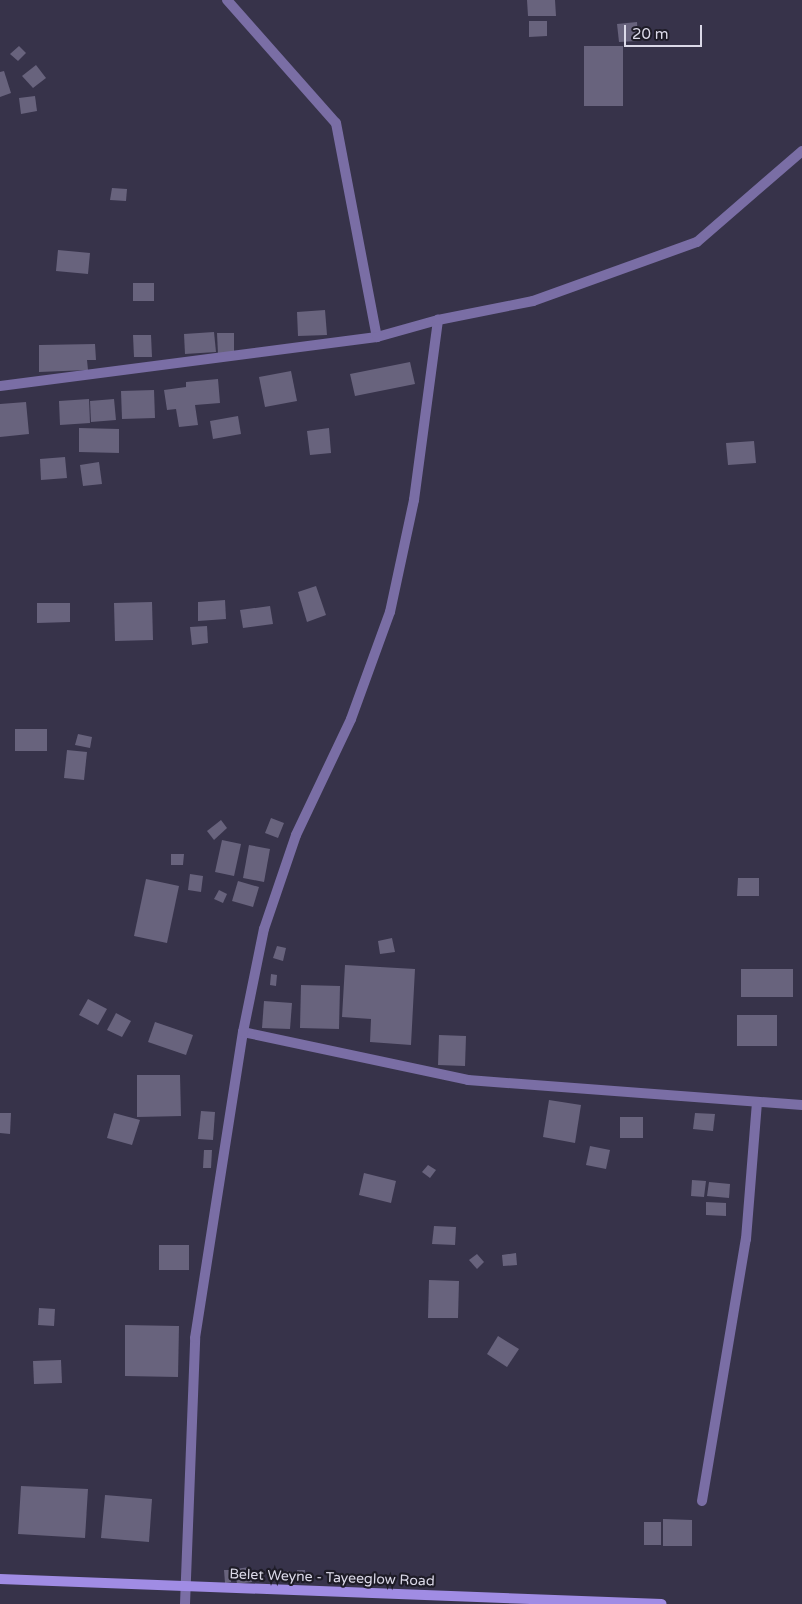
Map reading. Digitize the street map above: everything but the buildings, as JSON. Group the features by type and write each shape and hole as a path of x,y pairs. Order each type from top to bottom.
{"main road":[{"name":"Belet Weyne - Tayeeglow Road","path":"0,1579 662,1604"}],"street":[{"path":"228,0 336,122 376,337"},
{"path":"0,386 376,337 438,320 533,300 697,242 802,152"},
{"path":"185,1604 195,1338 243,1032 264,929 296,835 351,718 390,612 414,500 438,320"},
{"path":"243,1032 468,1080 802,1105"},
{"path":"702,1501 746,1239 757,1103"}]}
